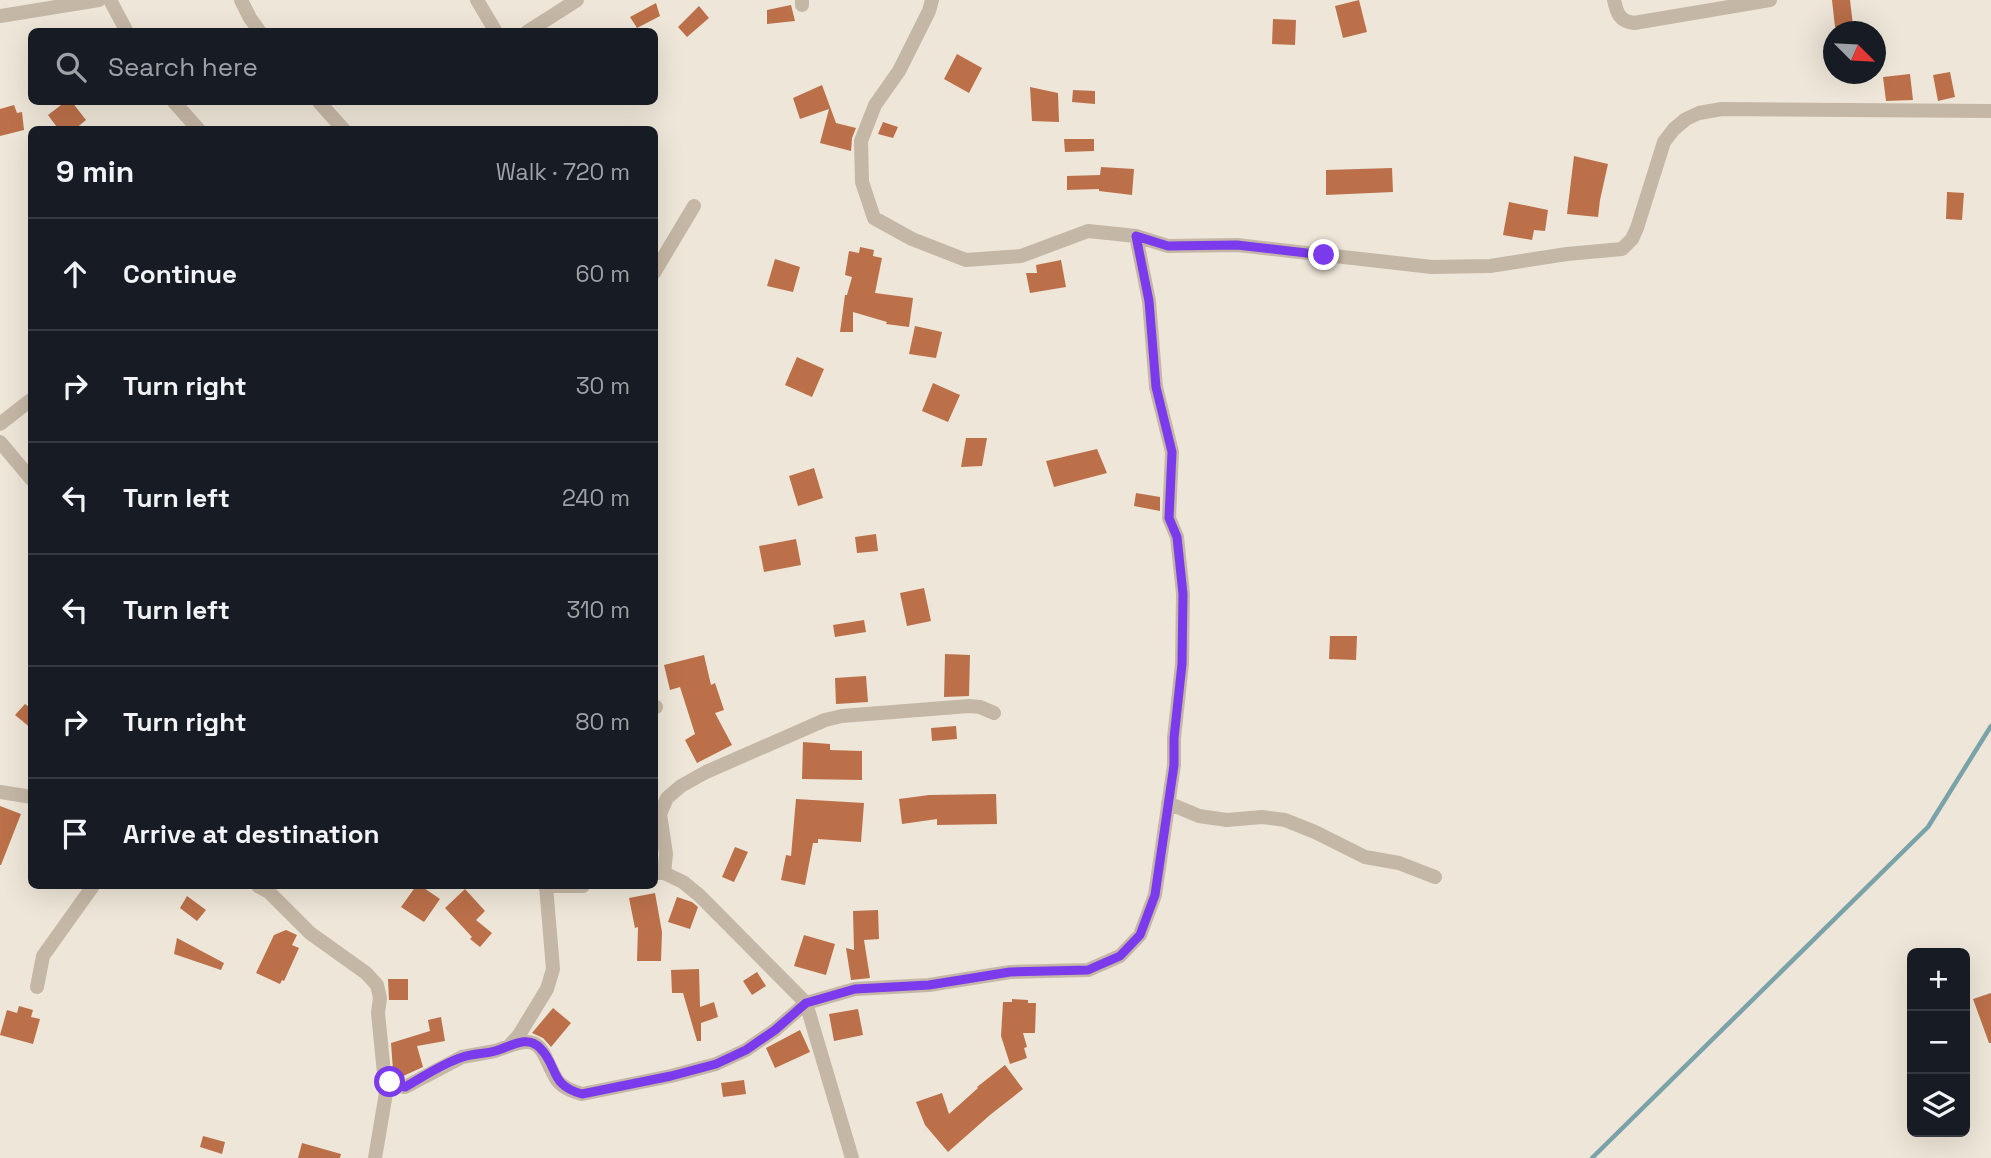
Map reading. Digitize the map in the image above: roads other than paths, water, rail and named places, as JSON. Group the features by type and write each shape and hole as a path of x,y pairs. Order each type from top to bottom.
{"street":[{"path":"0,16 99,0"},
{"path":"110,0 125,28"},
{"path":"241,0 257,28"},
{"path":"477,0 494,28"},
{"path":"533,28 577,0"},
{"path":"932,0 899,71 875,105 861,141 862,182 874,218 912,239 966,260 1021,256 1088,231 1136,236 1168,246 1237,245 1432,267 1490,267 1567,254 1622,249 1632,239 1637,228 1664,142 1679,124 1699,113 1722,109 1991,111"},
{"path":"1614,0 1620,18 1634,23 1770,0"},
{"path":"177,105 195,126"},
{"path":"323,105 341,126"},
{"path":"658,266 694,206"},
{"path":"384,1075 397,1086 405,1087 462,1057 495,1051 526,1041 534,1042 542,1049 558,1081 570,1091 582,1094 716,1064 746,1050 775,1030 806,1003 855,989 929,985 1010,972 1088,970 1120,956 1140,935 1155,895 1174,765 1174,738 1182,664 1183,594 1177,537 1169,518 1172,452 1156,387 1149,301 1136,236"},
{"path":"0,424 28,402"},
{"path":"0,442 28,475"},
{"path":"852,1158 806,1003 700,896 683,883 659,873 666,854 660,814 667,798 681,786 706,772 825,720 842,716 969,706 994,713"},
{"path":"0,792 28,796"},
{"path":"1168,803 1199,816 1227,820 1262,817 1285,820 1366,857 1399,863 1435,877"},
{"path":"37,987 43,956 91,889"},
{"path":"264,889 310,933 366,973 377,985 386,1093 375,1158"},
{"path":"509,1046 519,1035 547,989 553,969 546,889"}],"waterway":[{"path":"1592,1158 1928,827 1991,726"}]}
